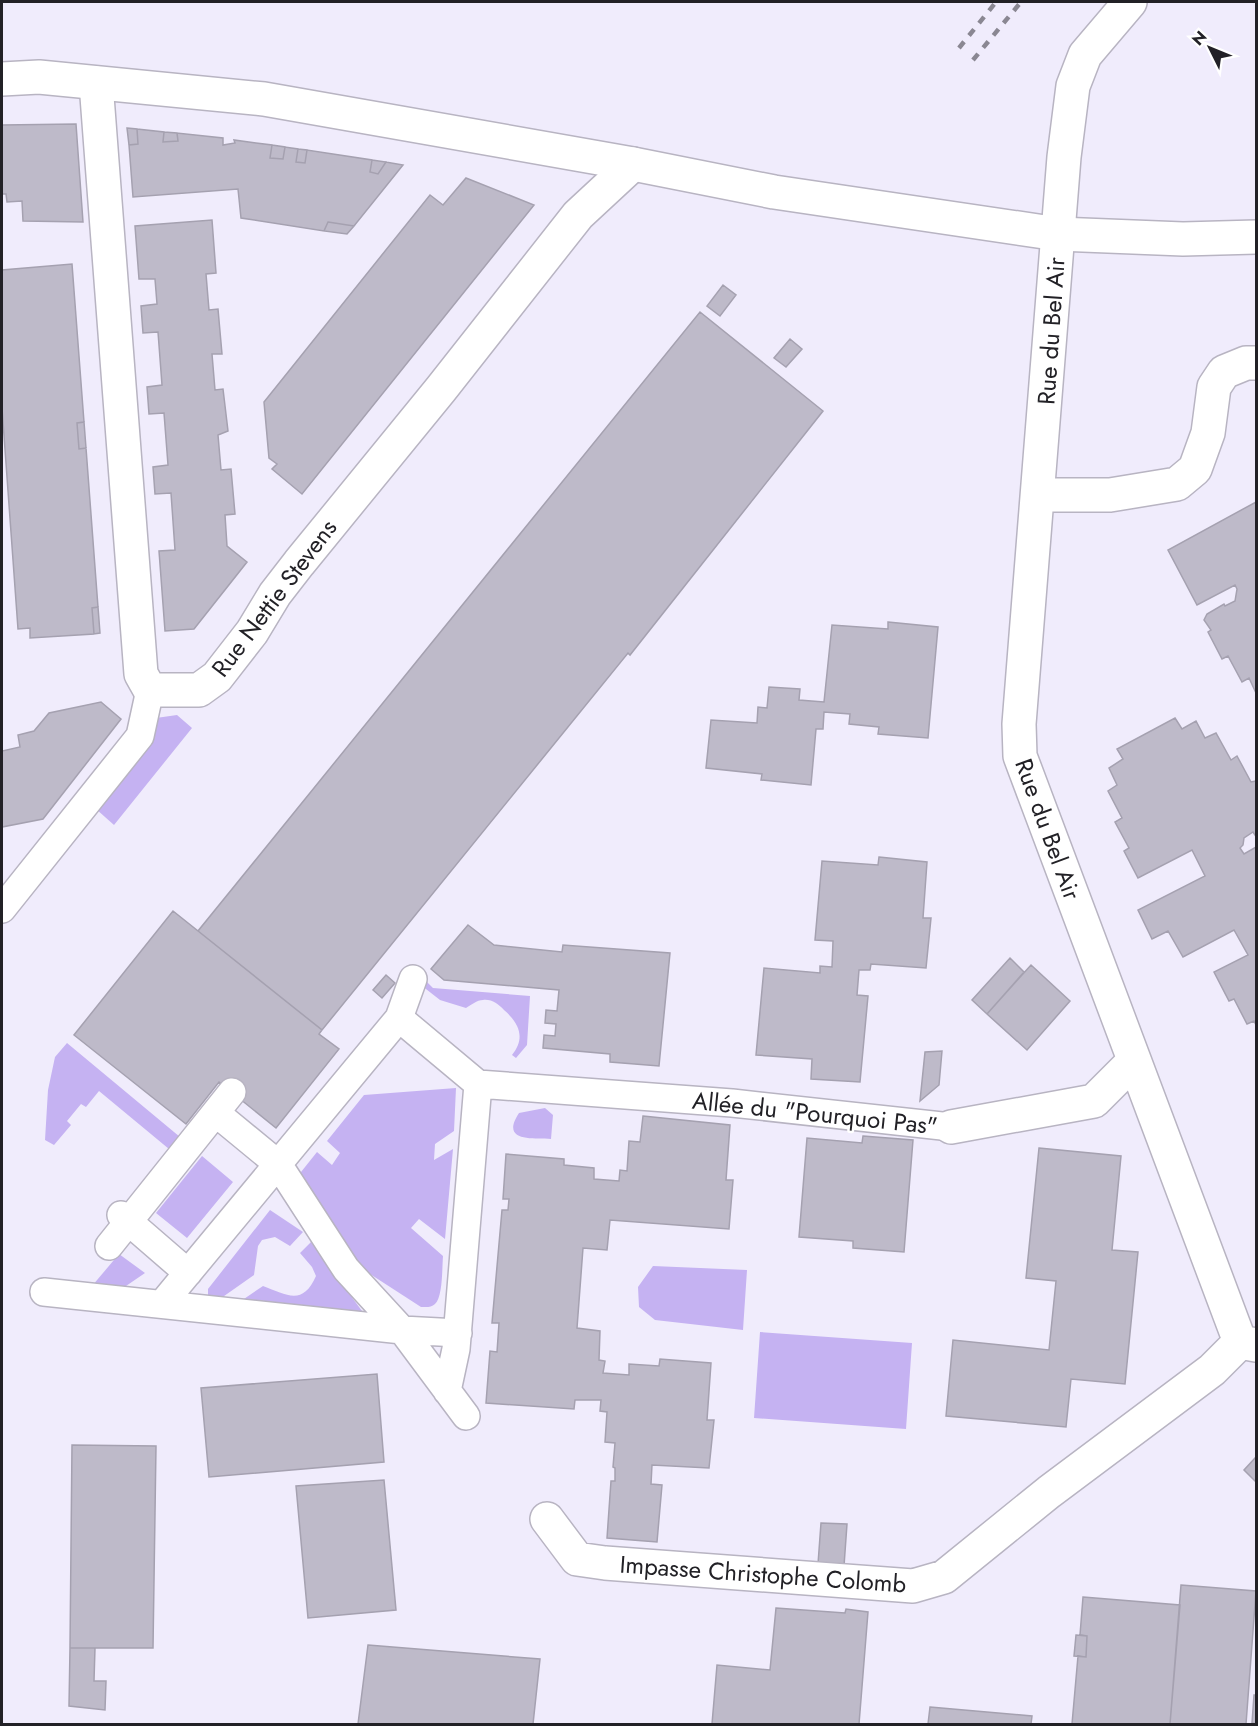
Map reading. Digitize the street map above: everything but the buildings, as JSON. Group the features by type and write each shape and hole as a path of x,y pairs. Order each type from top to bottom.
{"street":[{"name":"Rue du Bel Air","path":"1130,2 1085,55 1073,86 1064,157 1039,495 1019,724 1020,756 1134,1061 1248,1344"},
{"path":"2,79 39,77 264,99 633,164 774,192 1058,234 1183,239 1257,237"},
{"path":"2,909 140,736 150,690 141,674 96,83"},
{"name":"Rue Nettie Stevens","path":"150,690 199,690 217,677 252,632 275,594 299,562 578,215 633,164"},
{"path":"1039,495 1110,495 1177,484 1195,469 1208,433 1214,387 1224,372 1246,363 1257,363"},
{"path":"162,1304 399,1018 413,979"},
{"path":"399,1018 478,1084 458,1333 447,1391"},
{"name":"Allée du \"Pourquoi Pas\"","path":"478,1084 732,1103 951,1127 1094,1101 1134,1061"},
{"path":"109,1246 124,1218 224,1103 278,1164 346,1269 402,1330 466,1416"},
{"path":"124,1218 188,1273"},
{"path":"44,1292 402,1330 458,1333"},
{"name":"Impasse Christophe Colomb","path":"547,1520 577,1560 913,1587 944,1577 1049,1492 1248,1344"}],"shaded area":[{"path":"177,715 192,728 114,825 96,809 156,718"},
{"path":"421,976 433,988 530,996 527,1045 516,1058 512,1055 519,1043 519,1031 514,1020 497,1004 489,1000 481,1000 466,1008 440,1000 417,982"},
{"path":"67,1043 180,1137 169,1149 99,1091 86,1107 81,1104 67,1121 71,1125 54,1145 45,1140 48,1090 55,1057"},
{"path":"456,1088 454,1131 435,1144 434,1160 453,1149 445,1239 419,1219 411,1228 443,1256 438,1300 432,1306 421,1307 353,1263 297,1177 317,1152 332,1165 340,1153 327,1141 364,1095"},
{"path":"545,1108 553,1115 551,1139 528,1138 516,1134 513,1129 514,1122 519,1113"},
{"path":"202,1156 233,1182 187,1238 156,1213"},
{"path":"270,1210 303,1232 290,1246 275,1237 262,1240 258,1246 254,1275 217,1301 212,1300 208,1295 208,1289"},
{"path":"311,1242 365,1315 238,1303 263,1286 294,1296 306,1291 316,1276 312,1267 300,1253"},
{"path":"119,1254 145,1273 126,1286 92,1286"},
{"path":"653,1266 747,1270 743,1330 655,1320 639,1307 638,1287"},
{"path":"760,1332 912,1343 906,1429 754,1418"}],"railway":[{"path":"959,48 996,2"},
{"path":"973,60 1021,2"}]}
